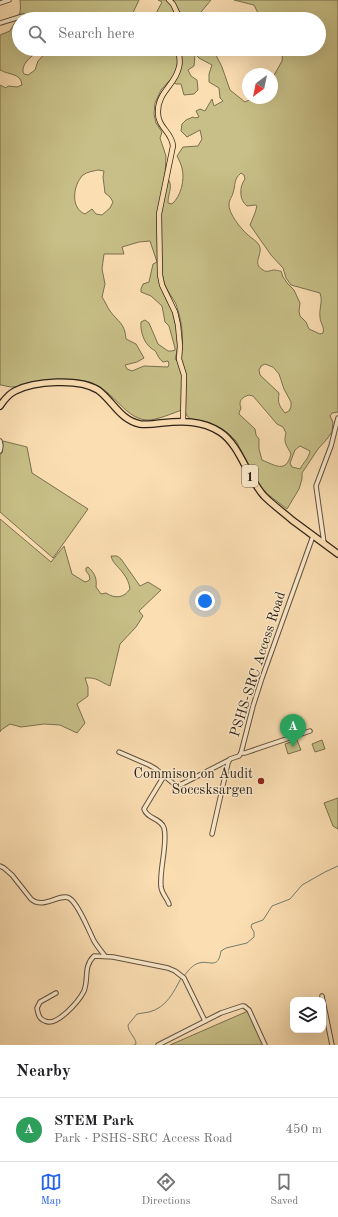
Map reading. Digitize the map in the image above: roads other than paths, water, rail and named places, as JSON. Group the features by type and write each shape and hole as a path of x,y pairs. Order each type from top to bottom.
{"highway":[{"name":"1","path":"0,406 10,394 16,390 56,382 76,383 98,390 125,417 134,422 146,424 183,421 204,424 224,435 235,448 251,478 264,496 276,507 338,554"}],"main road":[{"path":"169,0 174,4 177,12"},
{"path":"179,56 179,70 174,81 161,98 158,106 159,120 161,125 171,137 173,146 160,205 158,223 161,279 177,318 180,346 179,359 184,372 183,421"}],"street":[{"path":"0,3 9,0"},
{"path":"0,23 12,19"},
{"path":"324,544 316,486 331,446 338,418"},
{"path":"0,440 0,451"},
{"name":"PSHS-SRC Access Road","path":"310,731 241,753 260,685 313,536"},
{"path":"120,752 149,765 174,784 178,785 239,756 241,753"},
{"path":"212,834 229,760"},
{"path":"164,776 144,809 147,814 161,823 164,829 161,886 163,894 169,904"},
{"path":"0,866 7,870 36,903 48,902 64,897 71,900 80,913 94,941 105,956"},
{"path":"56,992 40,1002 37,1008 39,1017 45,1022 49,1023 58,1019 72,1007 83,991 86,984 86,968 94,956 105,956 168,968 179,973 184,978 204,1021"},
{"path":"322,996 332,1045"},
{"path":"158,1045 204,1021 238,1006 244,1006 249,1010 265,1045"}],"waterway":[{"path":"184,976 194,965 203,962 216,962 220,957 221,951 226,948 247,943 254,937 254,932 251,927 252,924 263,920 272,906 290,899 302,885 338,866"},
{"path":"134,1045 136,1042 128,1028 128,1025 137,1014 155,1010 165,1003 169,999 181,978"}],"place":[{"name":"STEM Park","path":"293,747"},
{"name":"Commison on Audit Soccsksargen","path":"261,781"}]}
